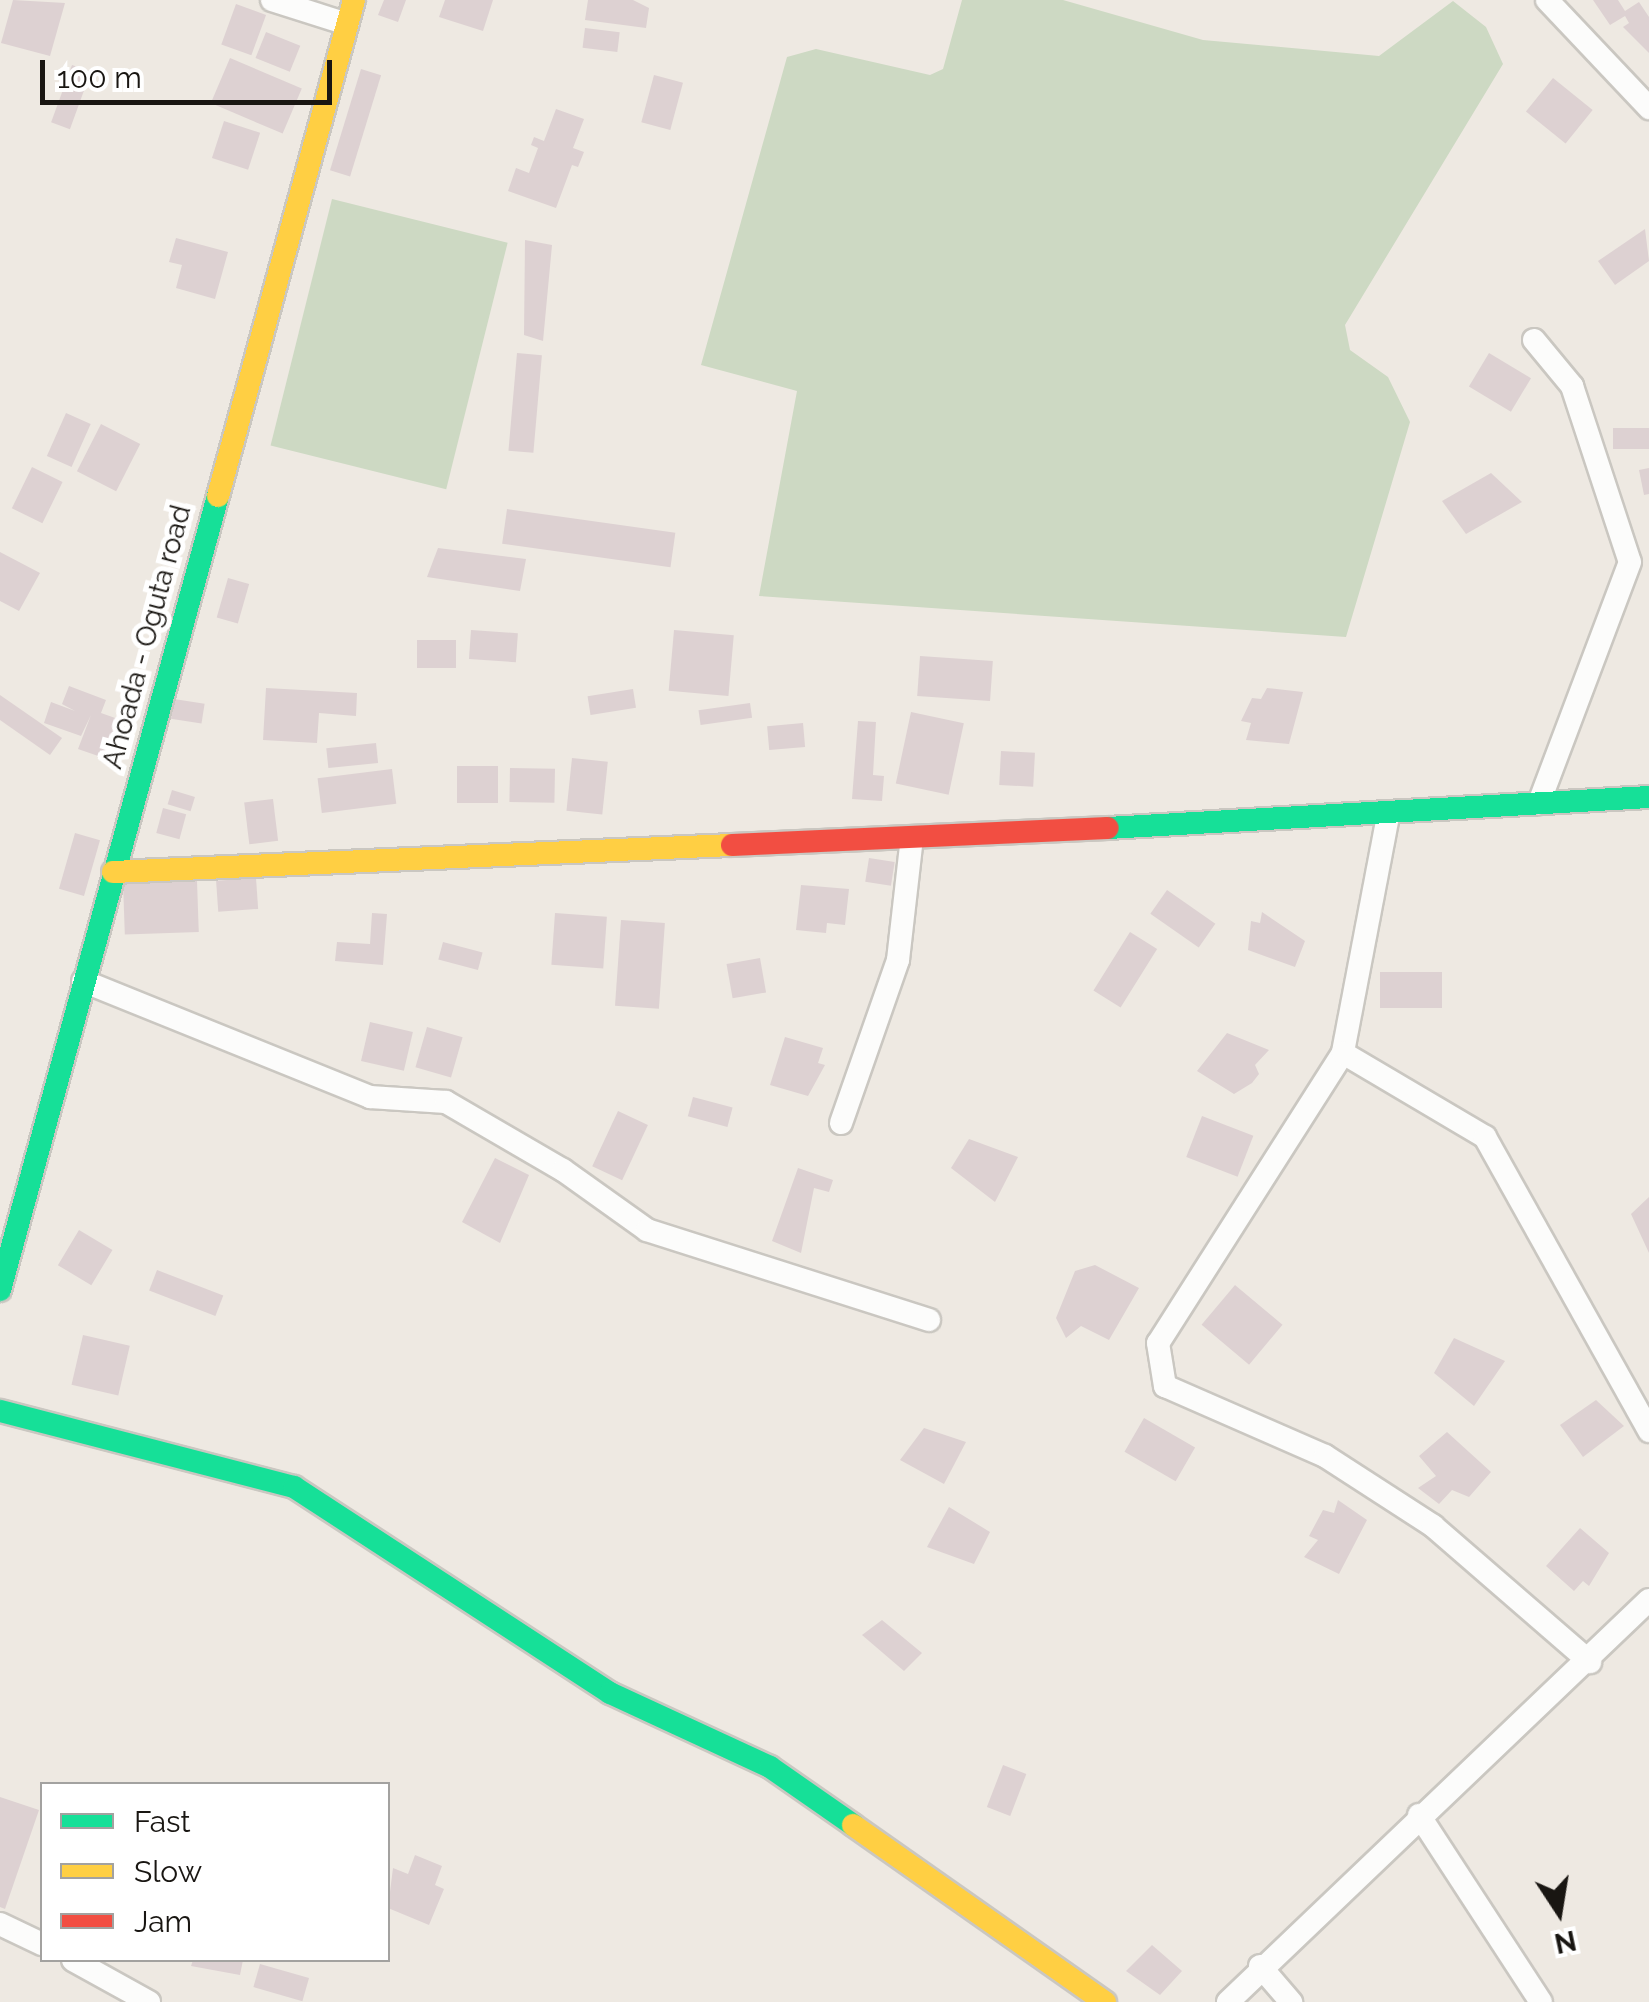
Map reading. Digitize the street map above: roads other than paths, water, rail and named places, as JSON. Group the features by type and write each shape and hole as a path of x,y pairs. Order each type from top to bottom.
{"street":[{"path":"272,0 347,24"},
{"name":"Ahoada - Oguta road","path":"0,1290 354,0"},
{"path":"1548,0 1649,108"},
{"path":"1534,340 1572,386 1630,562 1539,804"},
{"path":"113,872 1388,816 1649,797"},
{"path":"1388,816 1343,1053 1158,1343 1165,1386 1326,1456 1402,1506 1590,1662"},
{"path":"841,1122 898,960 912,838"},
{"path":"84,981 370,1096 446,1102 563,1170 647,1230 929,1320"},
{"path":"1343,1053 1485,1137 1649,1431"},
{"path":"0,1411 294,1487 610,1692 770,1767 1105,2002"},
{"path":"1228,2002 1260,1966 1419,1816 1590,1662 1649,1600"},
{"path":"1419,1816 1541,2002"},
{"path":"0,1924 40,1943"},
{"path":"77,1962 150,2002"},
{"path":"1260,1966 1291,2002"}]}
